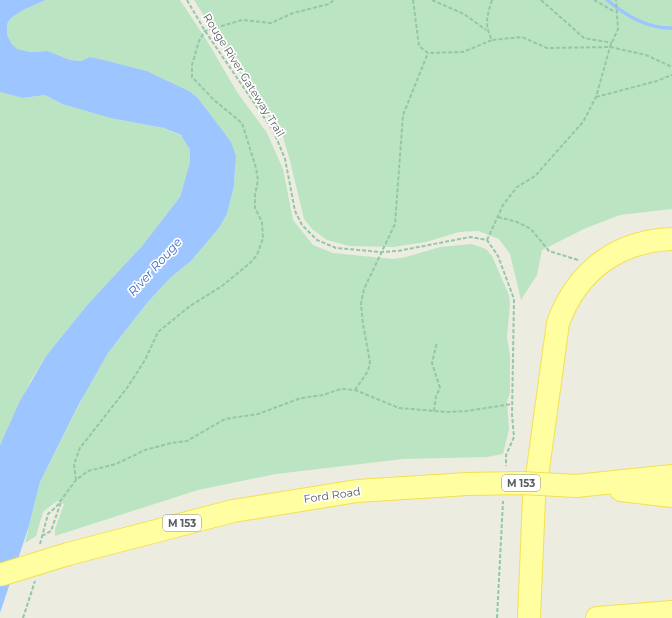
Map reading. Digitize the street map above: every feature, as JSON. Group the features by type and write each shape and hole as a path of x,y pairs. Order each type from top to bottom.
{"main road":[{"path":"529,618 534,498 558,323 569,297 578,284 598,264 628,246 643,242 672,239"},
{"path":"576,486 672,476"},
{"name":"Ford Road","path":"0,575 68,554 234,511 357,491 466,484 576,486 672,496"},
{"path":"597,618 672,612"}],"path":[{"name":"Rouge River Gateway Trail","path":"187,0 205,31 274,132 285,159 296,211 302,225 317,240 336,248 382,252 398,251 470,237 487,240"},
{"path":"76,480 74,464 80,448 127,388 145,360 158,332 190,306 222,286 250,263 257,255 263,238 262,222 255,208 255,195 258,180 256,168 242,123 214,100 192,77 192,65 199,41 205,31 242,20 271,23 293,13 329,4 334,0"},
{"path":"412,0 419,46 428,53 463,52 492,40 522,37 547,48 610,47 646,55 672,67"},
{"path":"432,0 464,14 486,30 492,40"},
{"path":"486,30 488,12 492,0"},
{"path":"541,0 584,38 612,43"},
{"path":"594,0 615,12"},
{"path":"505,471 506,456 514,437 512,404 514,299 498,256 487,240 503,205 517,187 535,176 583,122 596,97 610,47 618,29 615,12 616,0"},
{"path":"355,390 368,372 370,362 362,324 361,304 364,289 395,224 403,115 428,53"},
{"path":"596,97 657,81 672,75"},
{"path":"498,217 517,222 531,229 549,251 598,264"},
{"path":"434,411 436,396 440,388 432,363 437,342"},
{"path":"39,546 48,514 62,500 76,480 88,471 116,464 145,450 171,443 187,441 225,419 258,414 302,398 324,395 341,390 355,390 399,408 434,411 467,412 512,404"},
{"path":"497,618 504,495"},
{"path":"42,536 51,530 58,515 62,500"},
{"path":"23,618 35,587 36,575"}],"green space":[{"path":"46,0 180,0 206,39 237,92 267,133 283,169 293,220 313,245 333,253 393,259 406,257 440,247 472,244 486,249 492,256 509,295 510,305 507,337 510,356 510,393 507,402 509,429 503,454 487,457 403,459 276,474 198,490 55,536 55,529 64,504 57,501 43,512 36,536 25,543 40,482 86,391 108,353 147,303 170,278 191,261 219,228 227,214 234,186 235,168 206,108 198,98 189,91 147,71 100,59 90,57 81,61 70,60 48,51 30,52 17,50 11,43 7,34 7,24 11,18 23,10"},
{"path":"194,0 672,0 672,209 620,215 586,228 542,250 537,275 521,300 510,254 499,239 478,231 459,232 426,242 393,247 349,246 327,240 312,229 304,219 282,133 263,110"},
{"path":"0,92 24,98 45,95 62,104 110,118 164,128 182,136 190,150 190,162 180,197 142,246 88,304 46,356 31,380 0,445"}],"water":[{"name":"River Rouge","path":"0,0 46,0 23,10 11,18 7,24 7,34 11,43 17,49 30,52 48,51 70,60 81,61 90,57 100,59 147,71 189,91 198,98 231,142 236,156 234,186 227,214 219,228 191,261 170,278 147,303 108,353 79,404 40,482 29,526 0,613 0,445 20,401 46,356 88,304 142,246 180,197 190,162 190,150 181,135 164,128 110,118 62,104 45,95 23,98 0,92"}],"waterway":[{"path":"607,0 621,11 645,24 663,28 672,28"}]}
